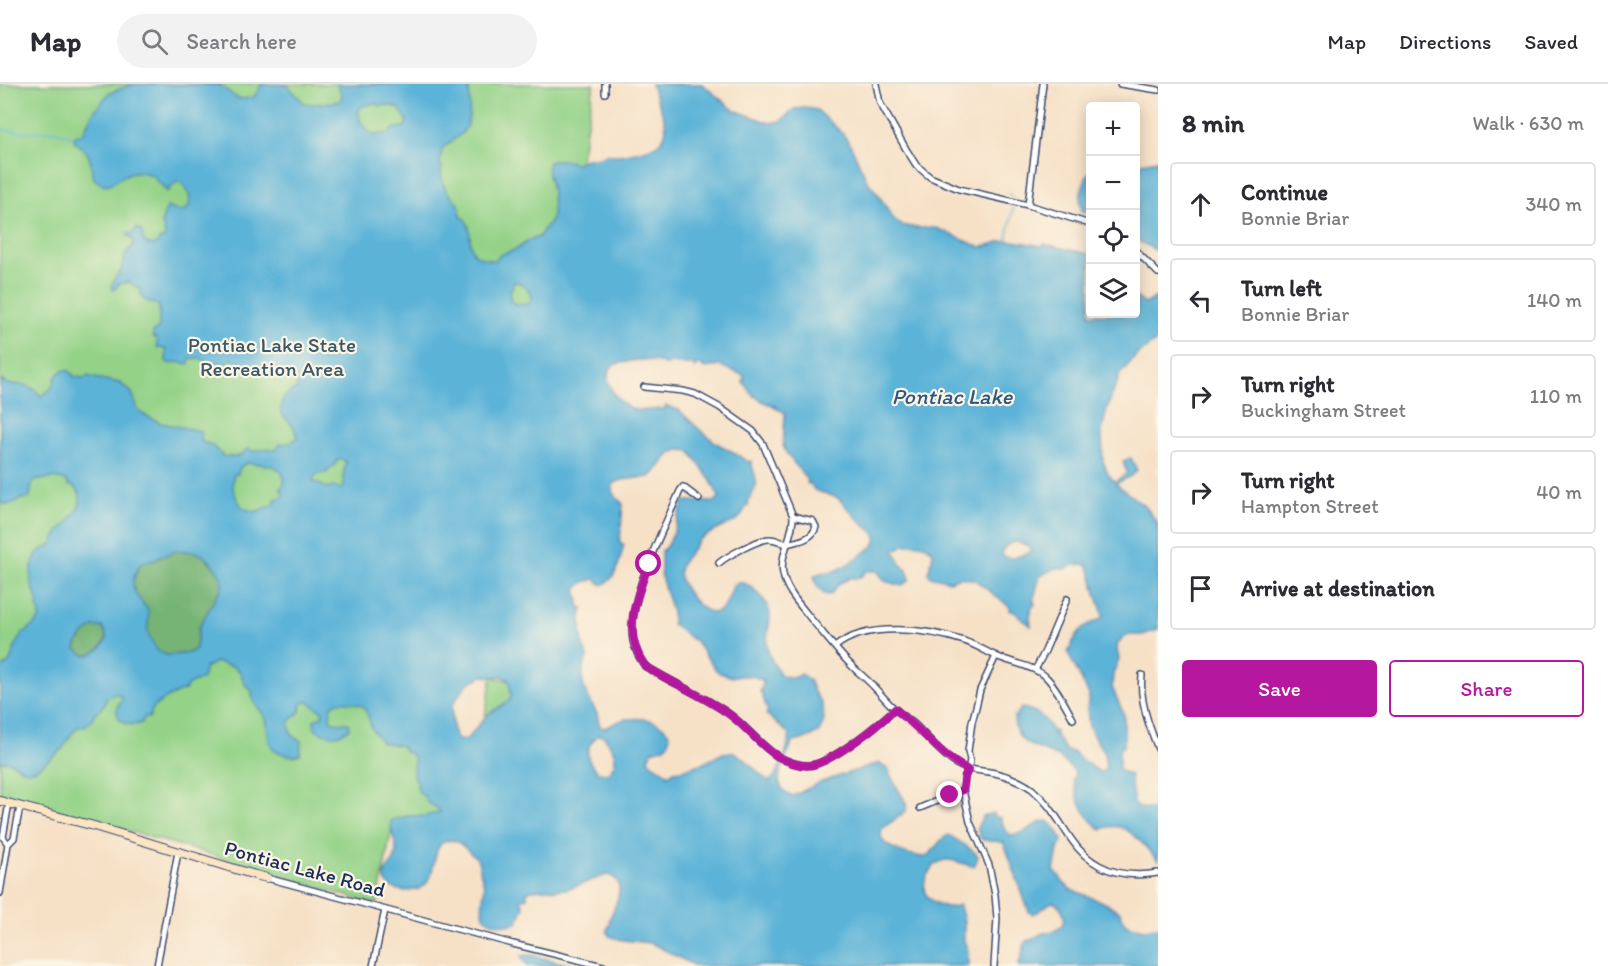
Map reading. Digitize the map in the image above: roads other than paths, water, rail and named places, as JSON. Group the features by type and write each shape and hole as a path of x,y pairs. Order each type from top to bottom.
{"street":[{"path":"605,84 605,93"},
{"path":"876,84 880,103 906,149 916,165 930,177 959,189 1028,205 1086,223"},
{"path":"1028,205 1028,190 1043,84"},
{"path":"1120,84 1158,90"},
{"path":"1140,255 1158,273"},
{"path":"644,387 695,394 719,407 753,431 764,444 793,516 782,572 786,585 835,647 895,709 910,720 949,758 968,770 1011,777 1032,789 1053,810 1078,849 1101,867 1127,874 1158,873"},
{"path":"699,499 683,487 680,491 639,591 633,614 633,643 637,655 645,666 728,713 764,745 785,759 804,766 826,760 884,720 895,709"},
{"path":"719,563 726,557 768,539 776,539 786,544 809,537 815,531 813,521 793,516"},
{"path":"1035,670 1067,599"},
{"path":"835,647 844,639 867,631 902,630 943,635 963,641 1045,676 1073,719"},
{"path":"994,966 997,918 993,879 970,822 963,790 968,770 972,722 980,690 996,656"},
{"path":"1142,675 1145,708 1158,749"},
{"path":"920,808 963,790"},
{"name":"Pontiac Lake Road","path":"0,801 94,826 255,875 603,966"},
{"path":"8,844 3,837 9,803"},
{"path":"0,892 8,844 14,838 20,807"},
{"path":"157,966 178,852"},
{"path":"373,966 385,910"}],"water":[{"name":"Pontiac Lake","path":"134,84 218,85 241,99 254,97 262,84 287,85 304,103 312,104 340,101 342,95 337,84 439,84 457,88 469,84 468,123 462,133 442,149 441,174 446,190 459,205 461,216 466,220 473,251 480,257 495,261 500,255 539,237 551,221 551,186 547,171 549,162 560,160 576,163 606,154 620,155 644,150 656,145 666,131 651,84 702,84 734,110 770,123 781,121 794,109 817,110 843,134 868,182 893,218 901,225 936,228 980,247 1012,241 1043,246 1044,244 1086,253 1086,318 1140,318 1140,300 1145,304 1158,296 1158,340 1138,354 1120,374 1106,412 1102,432 1103,461 1108,474 1115,482 1127,473 1123,461 1131,458 1137,470 1117,485 1146,507 1158,524 1158,630 1142,635 1130,635 1118,643 1119,659 1113,674 1112,687 1124,715 1124,745 1119,751 1119,770 1130,775 1134,805 1158,811 1158,861 1127,830 1115,826 1102,830 1094,824 1078,799 1073,780 1074,771 1057,755 1027,743 1015,726 1014,716 1021,708 1032,711 1044,719 1053,732 1055,731 1066,751 1074,752 1099,772 1106,768 1104,752 1089,725 1087,709 1089,695 1068,653 1082,629 1103,617 1092,575 1087,565 1070,566 1065,569 1055,568 1040,576 1033,601 1035,605 1032,606 1030,617 1031,626 975,580 960,577 950,581 930,576 928,572 933,552 920,544 909,544 894,551 902,566 906,568 910,579 902,586 885,581 877,571 867,571 858,578 852,577 840,583 830,595 824,594 817,586 814,576 837,570 851,562 875,544 876,535 838,498 814,490 812,485 807,483 808,481 783,446 785,413 753,395 743,382 745,376 721,366 703,368 703,365 697,365 694,368 694,365 669,363 664,365 659,362 638,360 614,365 608,376 616,396 632,409 664,409 666,406 679,410 718,444 748,462 751,461 756,486 747,503 748,506 737,520 698,541 680,567 681,581 691,597 711,612 717,612 723,607 734,584 739,582 748,585 758,593 769,609 767,641 773,663 781,675 792,678 801,674 809,680 822,704 824,720 819,733 793,742 791,745 779,780 785,792 793,796 821,782 879,763 890,771 906,803 906,811 882,829 881,837 885,843 901,851 924,857 949,835 978,856 974,866 950,860 938,863 928,874 924,883 925,891 932,901 948,907 960,906 964,921 964,941 968,950 968,966 695,966 651,943 622,940 609,936 607,930 609,920 617,901 619,888 614,878 607,875 566,889 536,889 527,892 527,898 521,900 524,907 517,923 499,924 487,919 482,911 484,884 478,860 461,844 450,840 440,845 429,880 423,887 414,890 396,889 388,884 385,878 386,871 395,859 396,851 391,820 440,812 419,792 418,782 413,776 414,758 411,754 404,751 402,746 381,742 372,729 363,706 346,702 333,705 330,719 333,722 349,723 349,729 334,735 315,729 314,720 323,713 309,702 305,702 290,721 291,733 301,741 300,754 294,756 274,750 269,742 266,718 253,701 252,691 244,683 241,673 235,667 216,662 205,668 202,679 155,706 149,718 144,717 142,723 130,724 120,720 117,710 122,698 119,694 113,694 108,697 91,721 83,727 78,727 62,749 36,769 23,770 15,764 0,762 0,670 10,661 23,632 27,632 39,620 31,578 36,555 52,544 58,533 75,514 80,499 77,489 68,485 67,481 53,478 34,481 30,498 24,498 8,505 0,501 0,383 2,381 11,385 28,386 41,396 51,389 57,375 66,370 75,377 85,378 88,375 120,383 132,393 138,410 144,415 161,423 200,431 202,442 212,445 223,456 237,456 248,448 252,451 277,450 280,444 290,443 298,437 293,426 281,414 284,397 298,388 295,377 289,374 286,378 281,377 275,369 265,370 261,365 242,364 231,359 226,364 221,362 212,364 200,358 190,359 189,364 177,362 170,364 166,361 166,349 157,348 157,339 153,337 153,332 159,328 159,305 144,299 140,289 129,282 119,284 114,290 111,289 126,253 134,243 127,234 134,232 136,228 142,231 147,244 157,244 160,239 164,239 161,223 167,207 178,211 184,210 189,206 190,198 183,183 176,182 170,186 169,191 166,191 154,176 143,172 129,173 109,184 98,182 92,176 89,157 75,142 74,137 83,133 92,114 109,93","holes":["375,103 399,108 407,120 405,127 395,128 389,133 373,135 362,124 359,109","514,282 520,283 532,298 528,305 516,304 510,301 510,292","690,451 719,497 714,502 684,501 670,541 661,552 661,576 672,612 672,624 696,642 720,673 733,677 753,676 764,681 760,692 768,712 766,714 790,735 780,766 769,782 734,752 723,753 706,762 674,771 668,775 648,759 652,751 668,744 670,735 667,730 652,721 633,718 604,728 600,727 597,714 584,688 582,677 588,658 581,633 583,608 580,608 576,589 584,582 595,579 602,585 612,578 618,568 624,544 620,543 623,504 613,492 612,487 620,481 650,477 674,452","338,459 346,462 342,489 327,488 313,481 313,478 328,472","248,463 273,466 284,477 284,484 280,488 284,494 283,497 275,499 275,504 255,512 243,508 233,488 234,474 238,474 242,465","1016,542 1030,547 1031,552 1013,558 1004,557 1002,553 1005,547","174,551 195,552 203,555 218,572 222,582 222,587 199,627 196,648 192,652 183,654 166,655 155,649 148,629 147,608 133,587 141,563","94,627 102,627 106,634 105,643 92,654 85,655 76,649 77,645 80,639","482,676 502,676 509,680 510,700 488,714 467,739 458,740 452,722 454,702 468,684","598,735 604,736 614,752 615,763 608,773 598,772 590,763 588,758 590,744"]},
{"path":"1158,160 1158,251 1140,242 1140,163"},
{"path":"1086,180 1086,212 1082,211 1080,200"},
{"path":"994,813 994,816 1000,817 1005,830 1011,835 1022,833 1041,822 1048,821 1052,824 1063,839 1058,849 1054,871 1070,889 1107,904 1120,912 1127,925 1144,929 1158,927 1158,966 1018,966 1026,941 1058,929 1064,922 1064,914 1053,902 1036,913 1029,912 1004,843 981,839 977,828 983,816"},
{"path":"531,955 575,966 527,966 521,956"}],"waterway":[{"path":"0,129 22,132 55,131 74,137"},
{"path":"1008,193 1015,199"},
{"path":"1007,240 1014,204"}],"park label":[{"name":"Pontiac Lake State Recreation Area","path":"272,357"}]}
